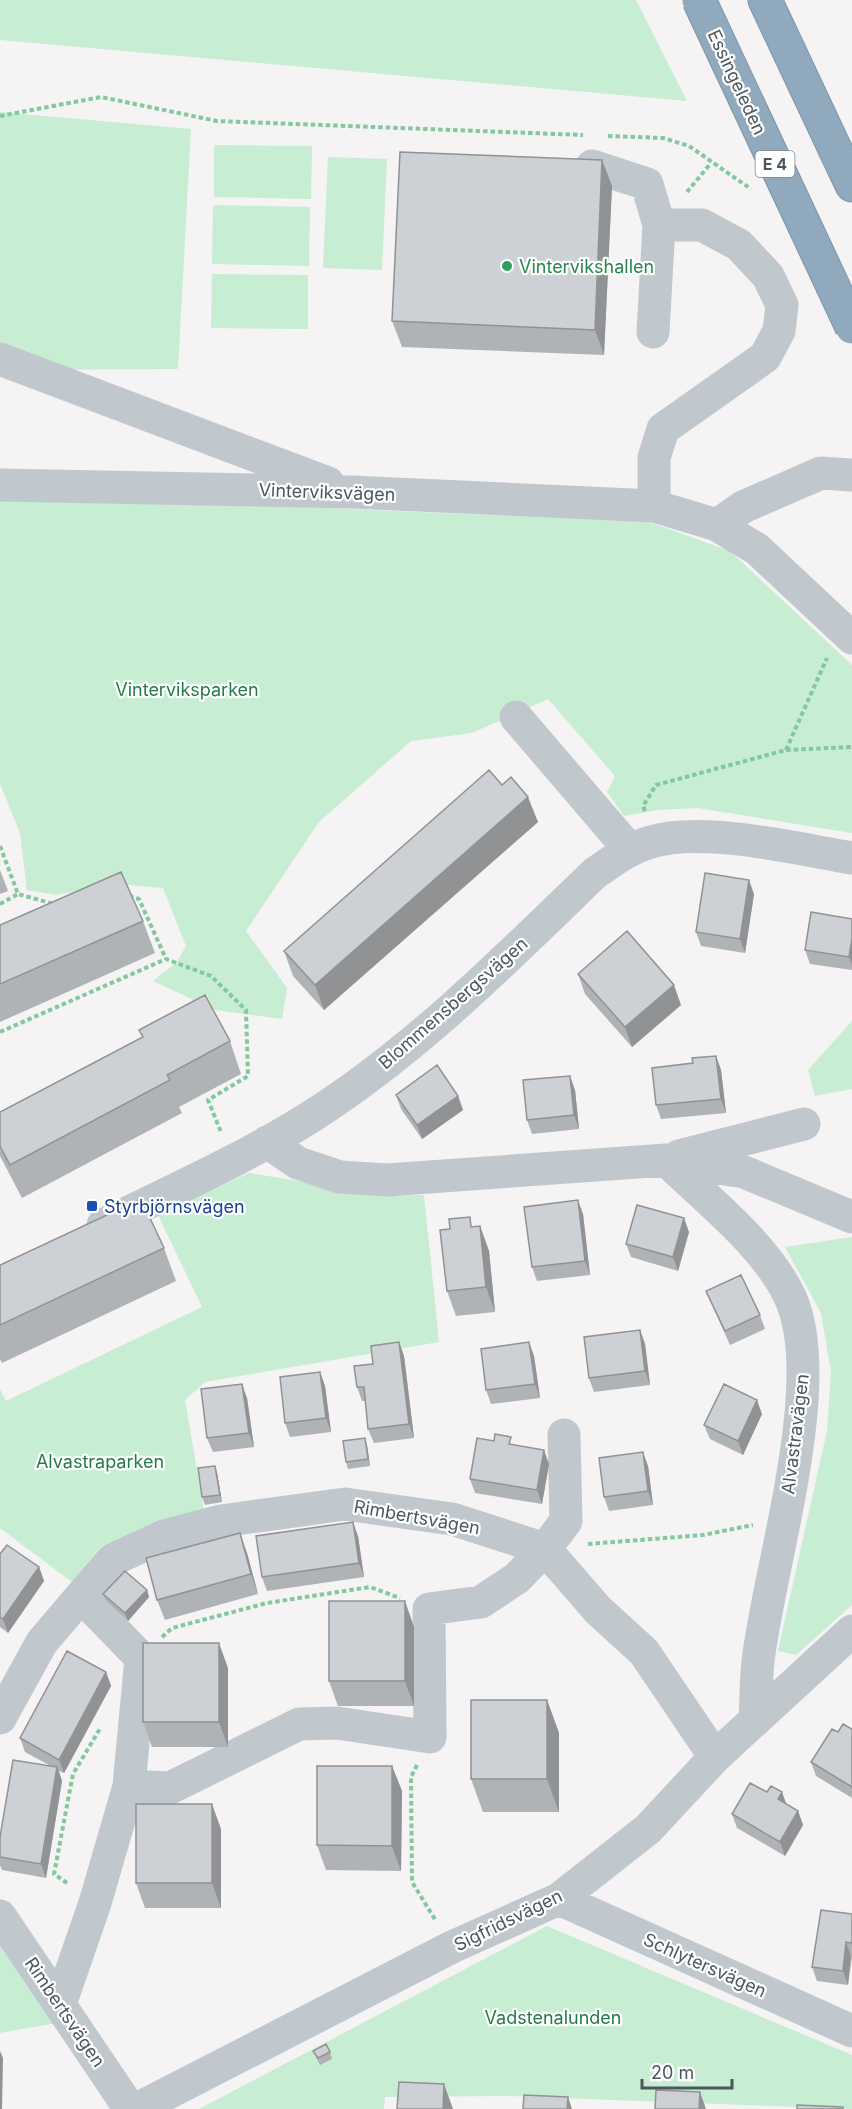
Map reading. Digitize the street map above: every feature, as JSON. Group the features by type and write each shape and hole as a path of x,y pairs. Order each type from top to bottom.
{"highway":[{"name":"Essingeleden","path":"699,0 852,327"},
{"path":"765,0 852,185"}],"street":[{"path":"592,151 647,184 659,225 653,332"},
{"path":"654,506 654,458 663,429 765,357 779,332 782,305 768,276 740,245 702,225 659,225"},
{"path":"0,359 352,492"},
{"path":"717,525 743,507 821,473 852,475"},
{"name":"Vinterviksvägen","path":"0,485 352,492 654,506 717,525 757,549 848,627"},
{"path":"516,717 629,849"},
{"name":"Blommensbergsvägen","path":"74,1239 267,1142 313,1115 395,1057 595,873 629,849 653,841 699,837 753,841 852,858"},
{"path":"267,1142 298,1163 340,1177 387,1180 666,1160 804,1124"},
{"path":"666,1160 744,1172 852,1217"},
{"name":"Alvastravägen","path":"666,1160 753,1244 775,1270 791,1298 800,1329 804,1374 797,1440 759,1660 755,1720"},
{"path":"129,1786 170,1788 299,1724 337,1723 430,1737 429,1608 480,1602 517,1578 545,1549 566,1521 564,1434"},
{"name":"Rimbertsvägen","path":"0,1718 42,1642 112,1560 164,1536 221,1521 345,1504 452,1519 545,1549"},
{"path":"545,1549 598,1610 644,1652 715,1757"},
{"path":"60,2004 95,1903 129,1786 141,1658 81,1596"},
{"name":"Sigfridsvägen","path":"137,2109 452,1947 559,1899 648,1829 715,1757 852,1631"},
{"name":"Schlytersvägen","path":"559,1899 852,2031"},
{"name":"Rimbertsvägen","path":"0,1916 130,2109"}],"path":[{"path":"0,116 101,97 218,121 592,151"},
{"path":"604,136 663,138 689,146 761,195"},
{"path":"786,750 848,627"},
{"path":"643,806 656,785 786,750 852,747"},
{"path":"0,846 18,894"},
{"path":"0,904 18,894 54,904 65,902"},
{"path":"128,896 139,899 166,959"},
{"path":"0,1032 166,959 211,976 246,1010 248,1076 208,1100 232,1160"},
{"path":"620,1540 703,1535 783,1519"},
{"path":"141,1658 172,1628 267,1604 370,1587 429,1608"},
{"path":"95,1903 54,1874 73,1774 102,1726"},
{"path":"411,1778 412,1882 452,1947"}],"green space":[{"path":"0,0 636,0 687,101 0,40"},
{"path":"0,112 191,129 178,369 0,370"},
{"path":"214,145 312,146 311,199 214,197"},
{"path":"328,157 387,159 382,270 323,268"},
{"path":"213,205 310,207 309,266 212,264"},
{"path":"212,274 308,275 308,329 211,328"},
{"name":"Vinterviksparken","path":"0,500 211,503 649,522 730,551 852,665 852,833 698,808 658,810 624,816 607,792 615,776 548,699 472,733 411,741 319,822 246,931 287,988 282,1019 215,1010 153,981 177,962 186,946 163,888 115,884 56,895 27,890 20,833 0,784"},
{"path":"852,1021 852,1089 815,1096 808,1070"},
{"name":"Alvastraparken","path":"249,1173 388,1196 424,1195 439,1342 205,1382 185,1400 204,1511 101,1546 72,1582 0,1528 0,1389 6,1401 202,1307 158,1215"},
{"path":"852,1237 852,1605 796,1655 778,1651 827,1431 831,1372 821,1313 785,1247"},
{"path":"0,1909 57,2023 0,2033"},
{"name":"Vadstenalunden","path":"547,1926 852,2055 852,2109 509,2096 385,2097 384,2109 199,2109"}],"building":[{"name":"Vintervikshallen","path":"400,152 602,160 595,330 392,321"},
{"path":"489,770 502,785 511,777 528,797 315,985 284,951"},
{"path":"121,872 143,921 0,984 0,925"},
{"path":"705,873 749,880 740,939 696,932"},
{"path":"811,912 852,919 849,957 805,950"},
{"path":"627,931 674,985 625,1027 578,974"},
{"path":"205,995 230,1041 167,1075 170,1080 10,1165 0,1146 0,1112 143,1037 139,1030"},
{"path":"716,1056 721,1099 656,1105 652,1068 693,1063 692,1058"},
{"path":"437,1065 458,1096 417,1125 396,1095"},
{"path":"570,1076 574,1115 527,1120 523,1080"},
{"path":"141,1199 164,1248 0,1325 0,1265"},
{"path":"578,1200 585,1261 532,1267 524,1207"},
{"path":"637,1205 684,1218 673,1257 626,1244"},
{"path":"470,1217 471,1227 480,1226 486,1287 447,1291 440,1230 450,1229 449,1219"},
{"path":"741,1275 760,1315 725,1331 706,1291"},
{"path":"640,1330 645,1371 589,1378 584,1337"},
{"path":"399,1342 409,1424 368,1429 364,1387 357,1387 354,1366 373,1364 371,1346"},
{"path":"529,1342 535,1384 486,1390 481,1349"},
{"path":"320,1372 326,1418 285,1423 280,1377"},
{"path":"242,1384 249,1433 207,1438 201,1389"},
{"path":"724,1384 757,1400 738,1441 704,1425"},
{"path":"495,1434 511,1437 509,1444 544,1450 537,1490 470,1479 477,1438 494,1441"},
{"path":"365,1438 368,1459 346,1462 343,1441"},
{"path":"643,1452 648,1491 604,1497 599,1458"},
{"path":"215,1466 220,1495 202,1497 198,1468"},
{"path":"353,1522 359,1563 262,1577 256,1536"},
{"path":"240,1533 251,1574 157,1600 146,1558"},
{"path":"7,1545 39,1567 3,1619 0,1617 0,1554"},
{"path":"125,1571 147,1590 125,1613 103,1594"},
{"path":"329,1601 405,1601 405,1681 329,1681"},
{"path":"143,1643 219,1643 219,1722 143,1722"},
{"path":"67,1651 106,1672 59,1760 20,1738"},
{"path":"471,1700 547,1700 547,1779 471,1779"},
{"path":"843,1724 852,1729 852,1787 811,1762 832,1729 838,1732"},
{"path":"13,1760 57,1767 41,1864 0,1857 0,1837"},
{"path":"317,1766 392,1766 392,1846 317,1845"},
{"path":"750,1783 767,1792 771,1786 782,1792 778,1799 798,1811 780,1842 732,1814"},
{"path":"136,1804 212,1804 212,1883 136,1883"},
{"path":"821,1910 852,1914 852,1943 846,1942 843,1971 812,1967"},
{"path":"326,2044 330,2052 318,2058 313,2051"},
{"path":"399,2082 444,2084 443,2109 397,2109"},
{"path":"656,2090 700,2092 699,2109 655,2109"},
{"path":"524,2095 568,2097 567,2109 523,2109"},
{"path":"797,2105 843,2107 843,2109 797,2109"}],"place":[{"name":"Vintervikshallen","path":"507,266"},
{"name":"Styrbjörnsvägen","path":"92,1206"}]}
